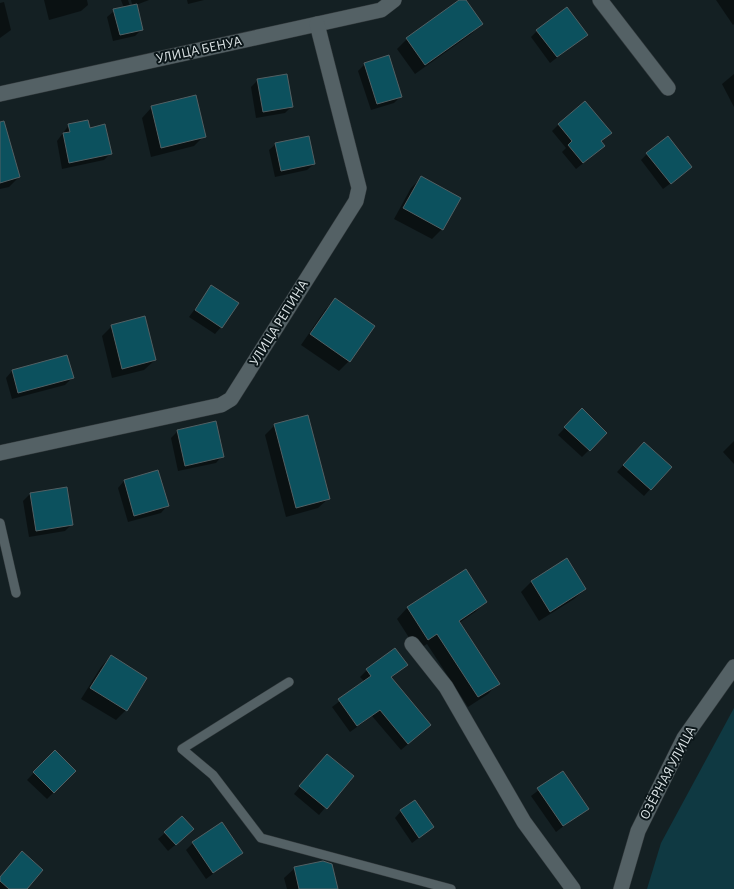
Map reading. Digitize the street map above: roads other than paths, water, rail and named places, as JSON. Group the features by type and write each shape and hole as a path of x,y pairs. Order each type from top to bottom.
{"street":[{"name":"УЛИЦА БЕНУА","path":"0,94 381,10 394,0"},
{"path":"600,0 668,88"},
{"name":"УЛИЦА РЕПИНА","path":"0,453 221,405 232,398 356,201 359,188 317,24"},
{"path":"412,644 446,687 524,822 573,889"},
{"name":"ОЗЁРНАЯ УЛИЦА","path":"621,889 638,831 684,738 734,666"}],"lane":[{"path":"0,523 16,593"},
{"path":"289,682 182,749 213,775 261,838 451,889"}]}
